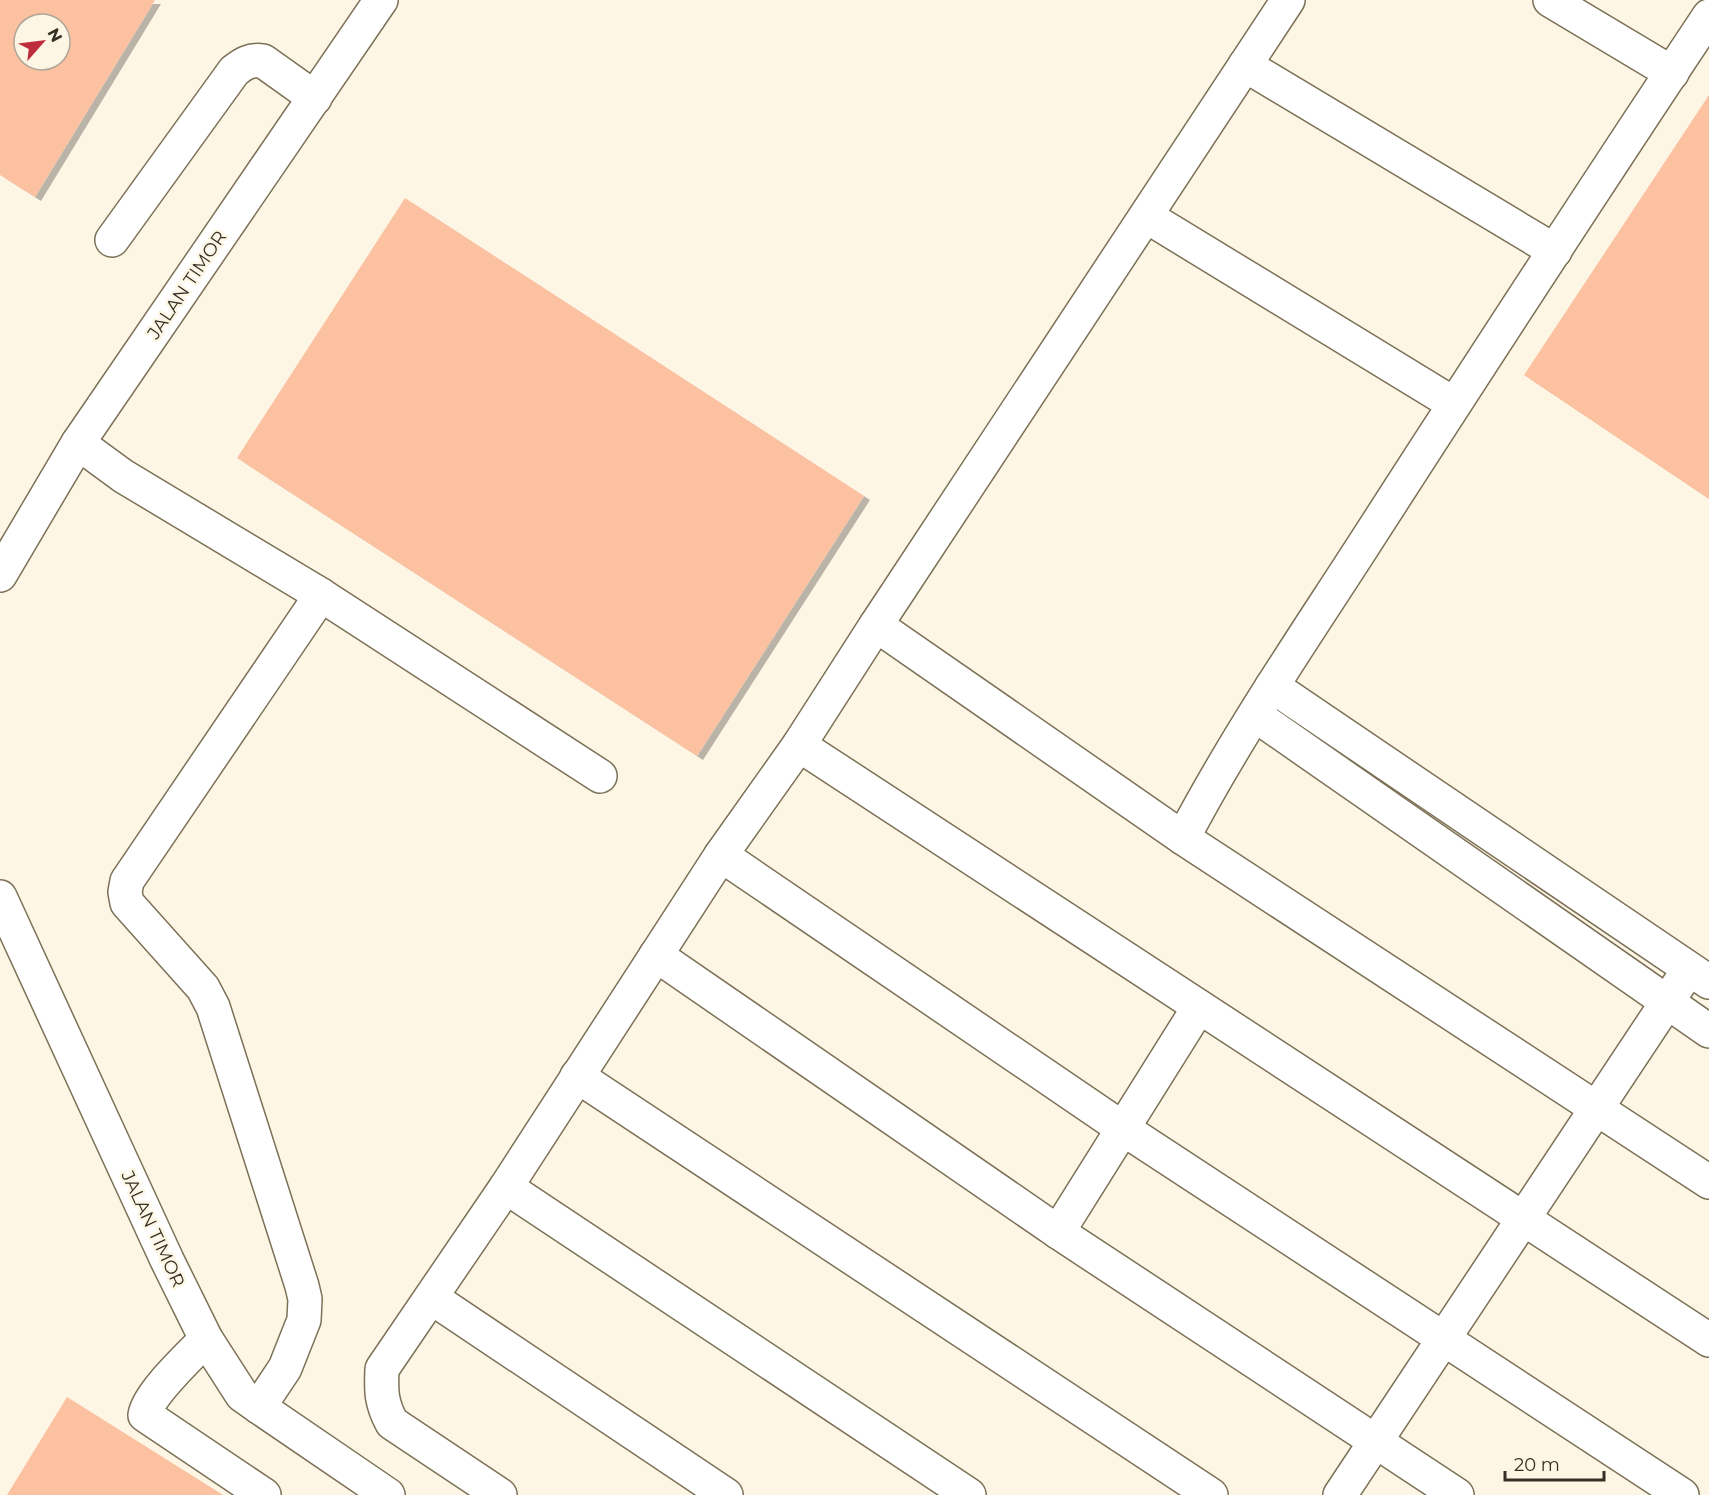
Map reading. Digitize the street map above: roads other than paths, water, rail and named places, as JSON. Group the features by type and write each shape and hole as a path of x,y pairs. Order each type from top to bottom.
{"street":[{"path":"500,1495 392,1423 381,1394 382,1369 506,1187 721,855 799,745 1288,0"},
{"path":"1550,0 1672,73"},
{"name":"JALAN TIMOR","path":"0,575 78,443 315,98 367,5"},
{"path":"1183,838 1211,785 1272,686 1709,16"},
{"path":"112,240 234,71 243,64 254,60 263,61 315,98"},
{"path":"1245,65 1555,251"},
{"path":"1146,216 1454,404"},
{"path":"78,443 123,476 321,595 600,776"},
{"path":"259,1407 285,1368 304,1320 305,1299 302,1286 213,1007 203,988 127,903 125,892 127,881 321,595"},
{"path":"876,625 1183,838 1709,1182"},
{"path":"1272,686 1699,976 1667,1003 1340,1495"},
{"path":"1255,715 1709,1030"},
{"path":"799,745 1709,1340"},
{"path":"721,855 1122,1128 1682,1495"},
{"name":"JALAN TIMOR","path":"0,897 167,1260 206,1339 242,1395 388,1495"},
{"path":"656,955 1058,1232 1456,1495"},
{"path":"1058,1232 1199,1007"},
{"path":"577,1076 1211,1495"},
{"path":"506,1187 969,1495"},
{"path":"432,1298 726,1495"},
{"path":"206,1339 163,1385 147,1406 145,1415 264,1495"}]}
